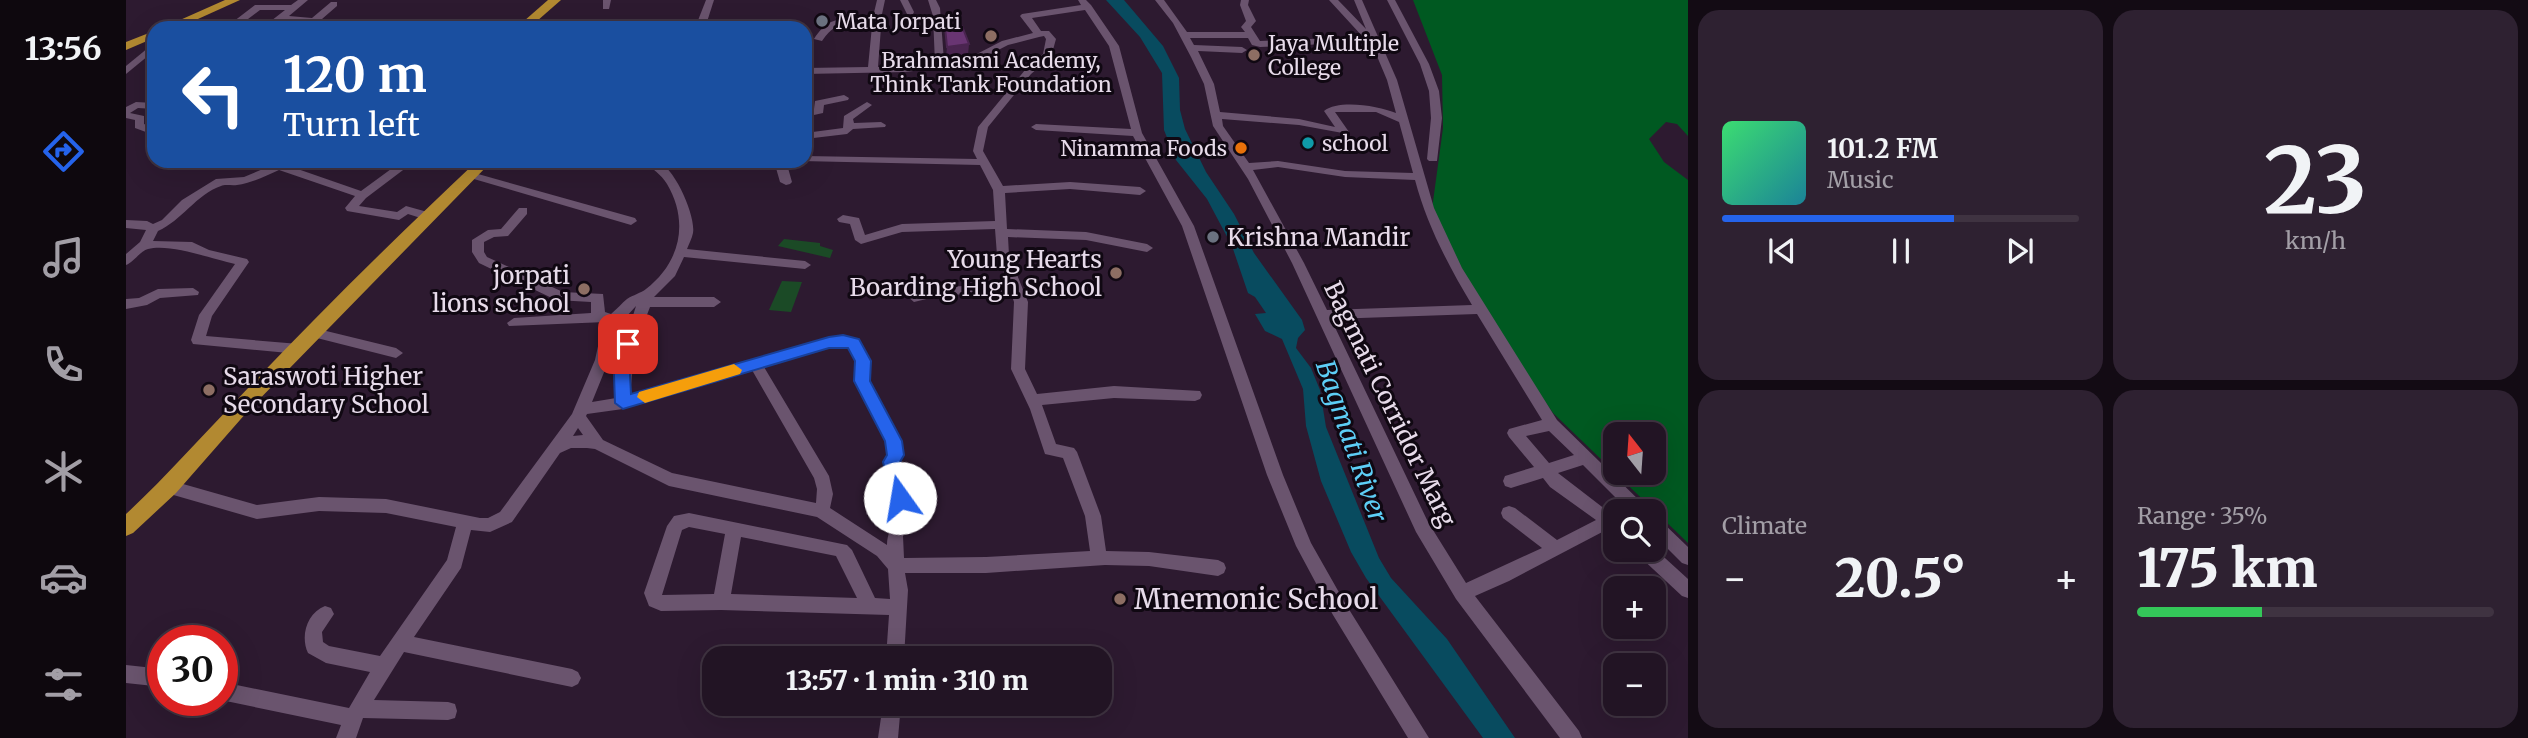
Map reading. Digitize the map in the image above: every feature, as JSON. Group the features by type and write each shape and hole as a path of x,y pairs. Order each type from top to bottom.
{"main road":[{"path":"184,21 234,0"},
{"path":"530,21 555,0"},
{"path":"126,527 169,487 241,407 427,216 478,168"}],"street":[{"path":"276,21 304,0"},
{"path":"702,21 710,0"},
{"path":"873,69 876,24 881,0"},
{"path":"904,0 910,12"},
{"path":"932,0 939,19 937,57 940,65"},
{"name":"Bagmati Corridor Marg","path":"1159,0 1177,22 1209,84 1215,115 1223,136 1246,167 1298,263 1402,488 1462,593 1572,738"},
{"path":"1245,0 1244,5 1251,20 1246,27 1255,43 1373,39"},
{"path":"1333,0 1373,39"},
{"path":"1358,0 1403,120 1418,177 1439,234 1479,309 1552,424 1625,499"},
{"path":"1391,0 1424,62 1432,86 1436,107 1433,159"},
{"path":"1038,34 1023,12 1085,3 1114,46 1137,133 1188,226 1275,475 1304,546 1339,609 1419,738"},
{"path":"314,20 334,4"},
{"path":"239,21 258,7 293,8"},
{"path":"280,18 322,21"},
{"path":"819,39 825,27 834,22 876,24"},
{"path":"812,71 940,65 974,59 1005,43 1038,34 1046,33 1051,39 1050,51 1028,72 983,127 978,152 999,190 1003,255 1021,302 1018,369 1050,450 1069,452 1093,516 1099,558"},
{"path":"1187,42 1251,35"},
{"path":"130,67 142,41"},
{"path":"1187,42 1242,50"},
{"path":"812,112 819,111 819,103 844,98"},
{"path":"126,113 136,105 147,106"},
{"path":"812,135 847,131 848,118 867,105"},
{"path":"1215,115 1299,122 1344,132 1329,111 1334,108 1378,109 1403,120"},
{"path":"126,113 140,118 139,126 147,129"},
{"path":"849,125 881,125"},
{"path":"1036,127 1137,133"},
{"path":"812,159 984,162"},
{"path":"1246,167 1278,164 1345,174 1418,177"},
{"path":"152,229 166,223 186,203 220,181 234,183 248,180 274,168"},
{"path":"284,168 362,195"},
{"path":"399,168 362,195 351,208 399,216 406,210 427,216"},
{"path":"169,487 257,512 319,504 386,506 490,525 506,517 580,413 602,360 609,328 615,318 644,299 671,273 687,233 685,215 673,184 659,168"},
{"path":"782,168 786,182"},
{"path":"471,175 631,221"},
{"path":"999,190 1030,185 1076,184 1140,191"},
{"path":"523,211 504,233 492,233 478,240 478,252 483,260 561,297 598,297 598,316"},
{"path":"843,219 848,222 855,221 861,240 902,228 1003,229 1086,236 1147,248"},
{"path":"126,224 147,225 152,229"},
{"path":"126,261 144,245 152,234 152,229"},
{"path":"144,245 192,246 205,253 243,262 206,315 198,340 299,349"},
{"path":"680,252 805,265"},
{"path":"914,297 943,291 1015,288"},
{"path":"126,304 142,302 158,294 193,292"},
{"path":"644,299 715,302"},
{"path":"623,403 622,375 628,344 644,299"},
{"path":"1321,315 1479,309"},
{"path":"514,323 598,316 615,318"},
{"path":"314,333 396,353"},
{"path":"580,413 623,403 829,342 853,343 863,361 862,381 894,441 895,455 891,462 900,498 901,518 895,536 898,607 896,646"},
{"path":"755,364 821,476 826,501 821,511"},
{"path":"1032,400 1114,392 1195,395"},
{"path":"580,413 598,444"},
{"path":"1552,424 1514,433 1556,482 1603,514"},
{"path":"551,451 572,441 582,440 598,444 669,479 821,511 883,551 896,566 986,565 1099,558 1149,559 1219,568"},
{"path":"1511,481 1586,458"},
{"path":"1509,513 1556,549"},
{"path":"870,606 846,555 841,550 689,520 680,521 675,526 653,593 655,600 661,603 720,601 898,607"},
{"path":"346,738 356,713 384,666 455,563 465,522"},
{"path":"1462,593 1603,526"},
{"path":"720,601 734,530"},
{"path":"1666,537 1688,558"},
{"path":"1657,562 1688,590"},
{"path":"325,614 313,630 314,647 326,654 384,666"},
{"path":"400,643 572,678"},
{"path":"126,674 147,676"},
{"path":"238,694 356,713 448,712"},
{"path":"888,738 891,716"}],"green space":[{"path":"1413,0 1688,0 1688,136 1677,124 1666,122 1649,139 1664,162 1688,180 1688,543 1666,522 1666,499 1642,499 1628,485 1666,485 1666,422 1603,422 1603,461 1553,413 1481,309 1432,209 1443,128 1442,75"},
{"path":"784,239 820,243 820,246 833,250 830,258 778,246"},
{"path":"782,281 802,282 791,312 769,310"}],"water":[{"path":"1106,0 1124,0 1163,46 1179,78 1180,110 1185,129 1206,172 1234,214 1254,253 1302,320 1305,330 1298,338 1296,348 1311,368 1320,390 1326,427 1379,558 1391,578 1447,639 1515,738 1483,738 1366,578 1351,552 1321,481 1306,426 1303,389 1282,339 1265,331 1255,314 1266,313 1255,297 1248,293 1232,246 1207,199 1176,160 1164,130 1162,73 1140,37"}],"building":[{"path":"962,26 969,44 947,47 945,27"}],"slow traffic":[{"path":"645,397 734,370"}],"place":[{"name":"Mata Jorpati","path":"822,21"},
{"name":"Brahmasmi Academy, Think Tank Foundation","path":"991,36"},
{"name":"Jaya Multiple College","path":"1254,55"},
{"name":"school","path":"1308,143"},
{"name":"Ninamma Foods","path":"1241,148"},
{"name":"Krishna Mandir","path":"1213,237"},
{"name":"Young Hearts Boarding High School","path":"1116,273"},
{"name":"jorpati lions school","path":"584,289"},
{"name":"Saraswoti Higher Secondary School","path":"209,390"},
{"name":"Mnemonic School","path":"1120,599"}],"route":[{"path":"628,344 622,375 623,403 829,342 853,343 863,361 862,381 894,441 895,455 891,462 900,498"}],"water label":[{"name":"Bagmati River","path":"1352,441"}]}
